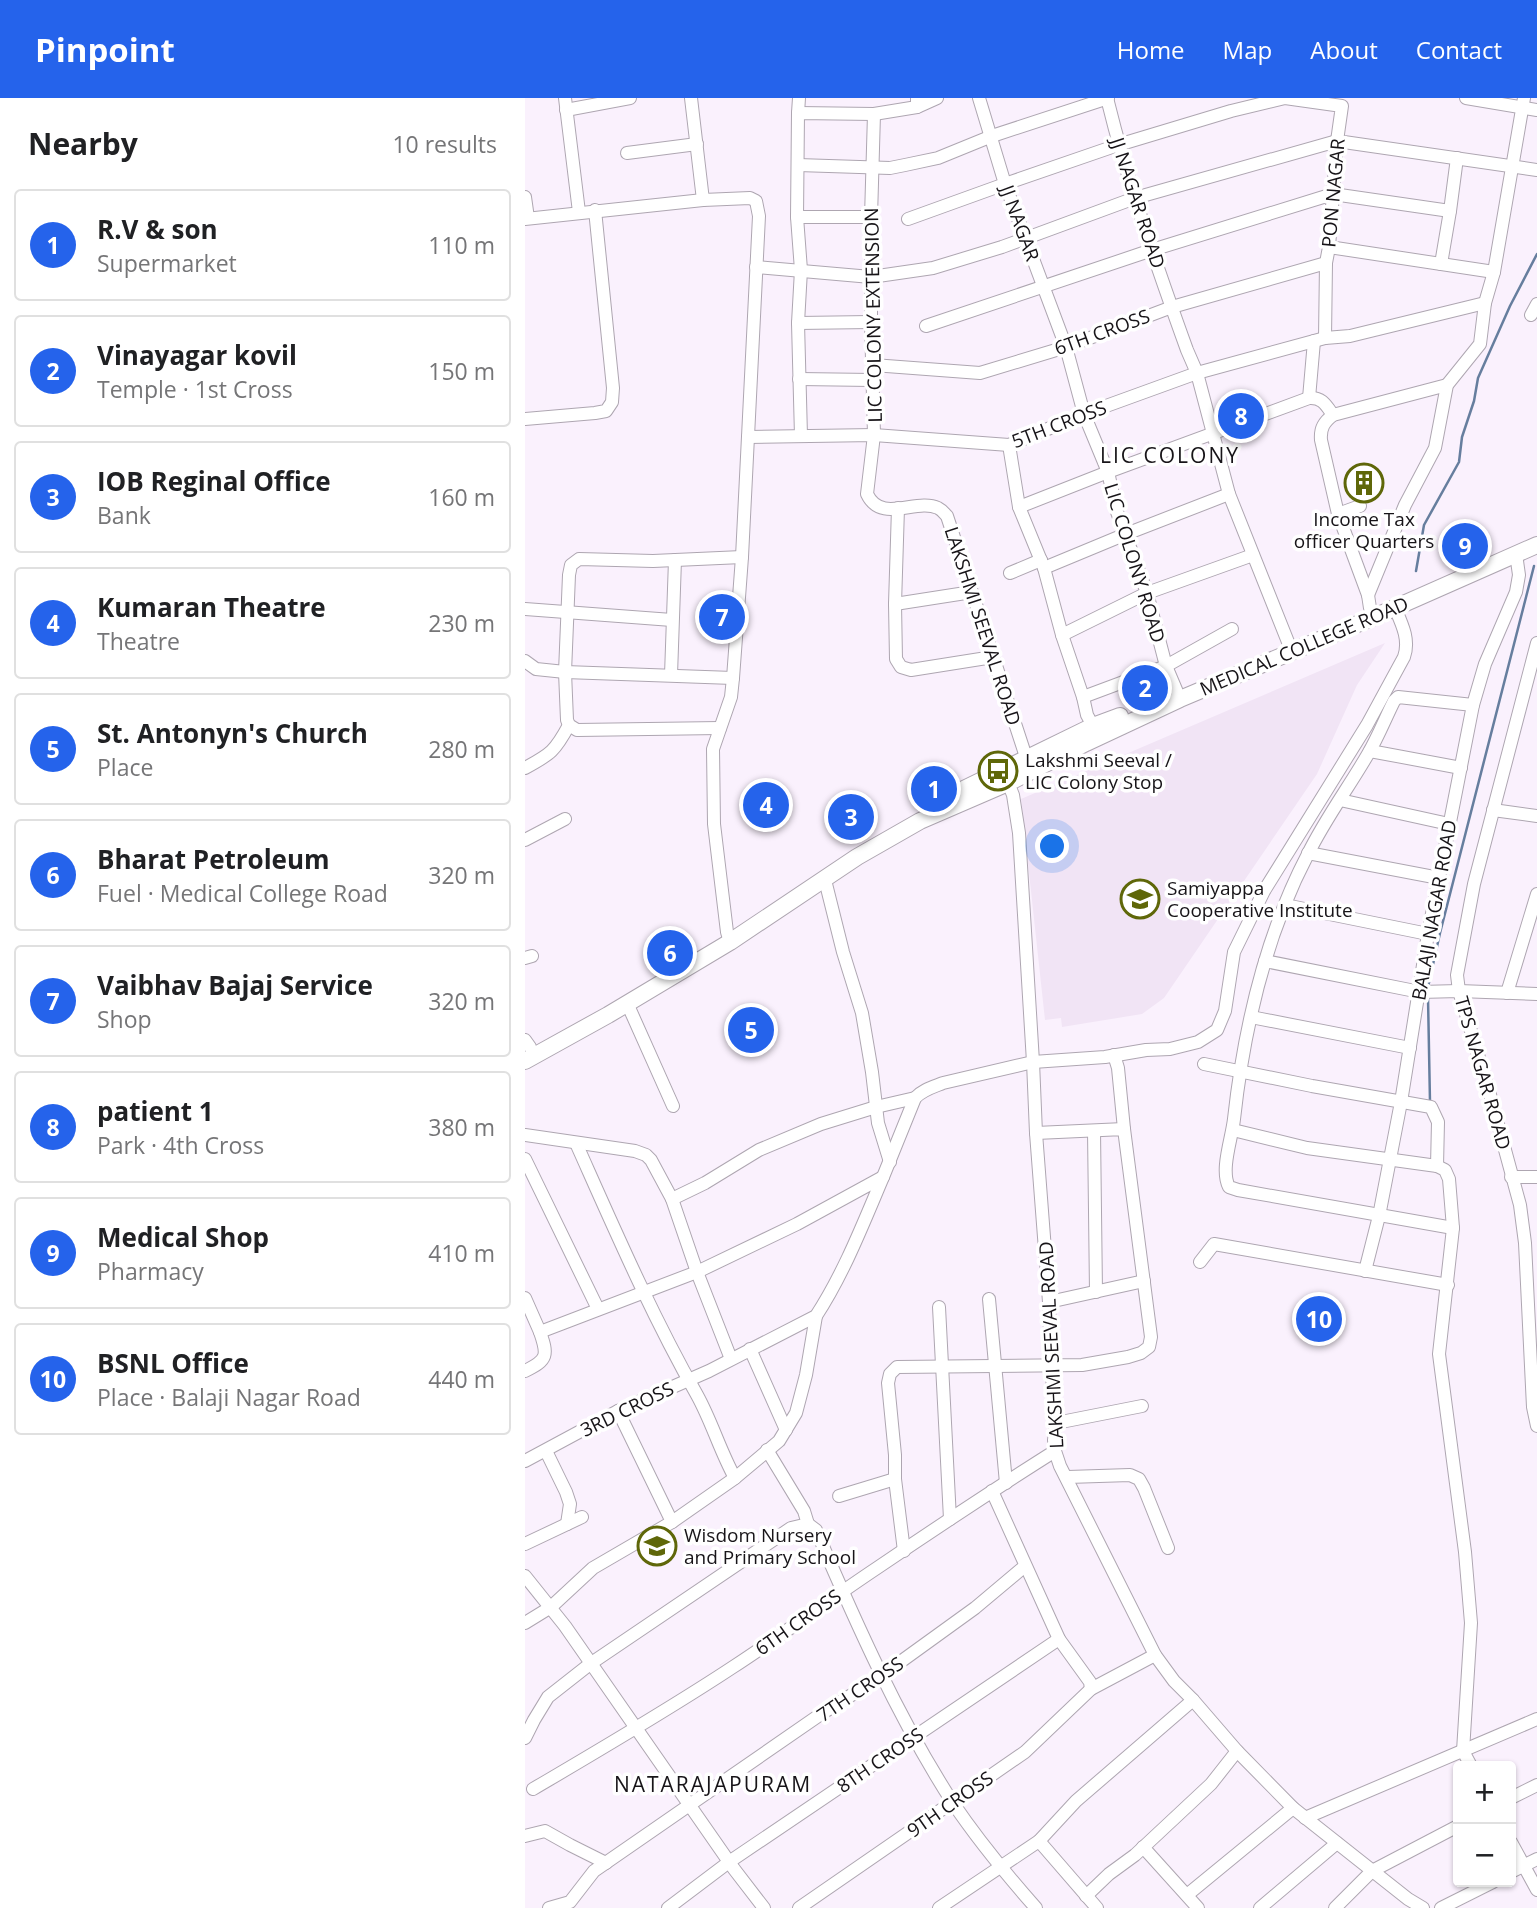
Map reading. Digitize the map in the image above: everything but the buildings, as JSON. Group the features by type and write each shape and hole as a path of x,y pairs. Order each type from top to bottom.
{"main road":[{"name":"MEDICAL COLLEGE ROAD","path":"1290,647 1369,602 1529,544"},
{"name":"MEDICAL COLLEGE ROAD","path":"1005,777 1027,760 1093,726 1395,608 1529,544"},
{"name":"MEDICAL COLLEGE ROAD","path":"526,1050 627,1003 729,937 852,848 1005,777 1036,767 1178,694"},
{"name":"MEDICAL COLLEGE ROAD","path":"526,1050 729,937 825,880 918,817"}],"street":[{"path":"579,212 565,104 630,98"},
{"path":"691,98 703,200"},
{"path":"799,98 797,217 801,270 798,323 801,436"},
{"path":"799,113 874,114 937,98"},
{"name":"JJ NAGAR","path":"979,98 1005,184 1066,347"},
{"path":"799,164 890,168 938,158 992,136 1107,98"},
{"name":"JJ NAGAR ROAD","path":"1107,98 1118,145 1152,250 1197,373 1229,494 1290,647"},
{"path":"908,219 1118,145 1208,117 1285,98"},
{"name":"PON NAGAR","path":"1285,98 1343,102 1319,339 1308,398"},
{"path":"1466,98 1524,102 1537,110"},
{"path":"1369,602 1405,505 1434,448 1447,385 1480,344 1485,303 1494,272 1524,102"},
{"name":"LIC COLONY EXTENSION","path":"874,114 871,217 874,435 867,494 871,502 882,509"},
{"path":"757,267 871,276 933,268 1002,247 1135,198 1337,141 1537,170"},
{"path":"628,153 697,144"},
{"path":"1441,264 1457,158"},
{"path":"926,326 1152,250 1333,194 1450,211"},
{"path":"525,197 527,219 703,200 750,198 756,201 759,216 743,557 731,697 713,749 714,824 729,937"},
{"path":"525,419 606,411 612,402 613,388 595,210"},
{"path":"797,217 871,217"},
{"path":"1329,247 1494,272"},
{"name":"6TH CROSS","path":"873,365 980,373 1066,347 1172,307 1326,262"},
{"name":"5TH CROSS","path":"748,437 874,435 1009,445 1084,414 1197,373 1319,339 1350,336 1485,303"},
{"path":"798,323 871,323"},
{"name":"LIC COLONY ROAD","path":"1066,347 1084,414 1108,472 1117,512 1147,593 1166,666 1178,694"},
{"path":"799,379 872,380"},
{"path":"1369,602 1338,514 1321,431 1325,421 1333,415 1447,385"},
{"path":"1019,507 1308,398 1315,397 1324,401 1333,415"},
{"path":"1009,445 1019,507 1042,564 1087,715 1093,726"},
{"path":"1010,573 1126,534 1229,494"},
{"path":"1338,514 1360,506"},
{"path":"898,508 896,659 901,667 911,670 993,657"},
{"name":"LAKSHMI SEEVAL ROAD","path":"882,509 939,508 947,516 1027,760"},
{"name":"BALAJI NAGAR ROAD","path":"1365,1271 1390,1161 1422,992 1428,934 1473,705 1485,664 1516,592 1529,544"},
{"path":"1062,635 1147,593 1253,555"},
{"path":"720,728 577,730 569,725 565,672 566,611 571,565 579,559 653,561 743,557"},
{"path":"671,676 675,560"},
{"path":"895,604 972,592"},
{"path":"525,1623 551,1607 593,1568 672,1522 735,1478 783,1435 800,1401 815,1316 827,1299 852,1250 919,1094 943,1083 1033,1062 1170,1049 1198,1042 1217,1030 1225,1012 1234,952 1263,891 1367,724 1408,648 1404,628 1395,608"},
{"path":"525,609 672,621"},
{"path":"1083,698 1166,666 1232,629"},
{"name":"TPS NAGAR ROAD","path":"1537,643 1474,884 1457,975 1531,1243 1533,1408 1537,1426"},
{"path":"525,661 536,669 565,672 733,678"},
{"path":"1453,1227 1251,1193 1229,1186 1225,1174 1239,1072 1265,961 1285,905 1308,853 1370,751 1398,696 1473,705"},
{"path":"525,768 549,755 569,725"},
{"path":"1370,751 1461,768"},
{"name":"LAKSHMI SEEVAL ROAD","path":"1005,777 1013,795 1019,833 1036,1133 1049,1302 1056,1423 1055,1451 1155,1655 1174,1681 1293,1808 1423,1908"},
{"path":"1341,800 1449,824"},
{"path":"1493,810 1537,816"},
{"path":"525,841 565,819"},
{"path":"1308,853 1439,878"},
{"path":"825,880 862,1013 878,1124 890,1162"},
{"path":"1507,993 1534,920 1537,894"},
{"path":"1285,905 1428,934"},
{"path":"1265,961 1422,992 1459,990 1537,994"},
{"path":"627,1003 673,1106"},
{"path":"1251,1017 1410,1048"},
{"path":"904,1551 895,1479 888,1383 890,1374 897,1367 1082,1365 1128,1357 1149,1347 1151,1337 1145,1281 1118,1068 1114,1055"},
{"path":"1204,1064 1431,1107 1438,1122 1437,1166"},
{"path":"673,1199 759,1150 821,1124 915,1098"},
{"path":"1036,1133 1124,1129"},
{"path":"1233,1130 1307,1148 1437,1166 1445,1170 1449,1179 1453,1227 1439,1354 1465,1552 1471,1623 1463,1751 1468,1761"},
{"path":"1094,1131 1096,1292"},
{"path":"525,1136 635,1151 651,1160 673,1199 697,1272 731,1359"},
{"path":"576,1143 643,1292 712,1426 735,1478"},
{"path":"525,1159 598,1309"},
{"path":"540,1332 697,1272 797,1224 883,1177"},
{"path":"1511,1177 1537,1177"},
{"path":"1200,1262 1215,1244 1448,1285"},
{"path":"1049,1302 1145,1281"},
{"path":"525,1298 546,1350 544,1359 537,1366 525,1371"},
{"path":"989,1298 1006,1483"},
{"path":"939,1307 950,1519"},
{"name":"3RD CROSS","path":"525,1461 618,1411 709,1371 815,1316"},
{"path":"750,1349 783,1435"},
{"path":"1056,1423 1142,1406"},
{"path":"618,1411 672,1522"},
{"path":"768,1450 804,1511 808,1524 816,1530 882,1675 953,1802 999,1867 1036,1908"},
{"path":"546,1451 570,1504 567,1524"},
{"name":"6TH CROSS","path":"533,1789 735,1666 950,1519 1055,1451"},
{"path":"1068,1477 1131,1475 1139,1479 1168,1548"},
{"path":"839,1496 895,1479"},
{"path":"992,1491 1059,1639 1090,1682 1091,1689"},
{"path":"525,1544 582,1517"},
{"path":"525,1738 548,1697 590,1664 791,1528 808,1524"},
{"name":"7TH CROSS","path":"572,1905 594,1871 882,1675 975,1608 1025,1566"},
{"path":"525,1576 551,1607 764,1908"},
{"name":"8TH CROSS","path":"669,1908 729,1862 1059,1639"},
{"name":"9TH CROSS","path":"799,1908 1025,1752 1091,1689 1155,1655"},
{"path":"939,1908 1039,1841 1076,1801 1193,1700"},
{"path":"1305,1818 1537,1719"},
{"path":"1086,1896 1210,1784 1237,1751"},
{"path":"1516,1796 1537,1785"},
{"path":"1187,1895 1293,1808"},
{"path":"1335,1908 1372,1871 1453,1829"},
{"path":"525,1836 545,1830 606,1863"},
{"path":"1039,1841 1097,1908"},
{"path":"1260,1908 1337,1843"},
{"path":"1143,1847 1198,1908"},
{"path":"1516,1851 1537,1890"},
{"path":"1516,1870 1537,1859"},
{"path":"1441,1908 1483,1887"},
{"path":"549,1908 572,1905"}],"shaded area":[{"name":"Samiyappa Cooperative Institute","path":"1385,643 1357,685 1317,774 1164,998 1142,1014 1062,1027 1061,1018 1045,1020 1021,799"}],"waterway":[{"path":"1416,571 1424,525 1459,462 1462,437 1474,401 1478,378 1537,254"},
{"path":"1428,987 1534,566"},
{"path":"1428,997 1430,1102"}],"place":[{"name":"patient 1","path":"1241,416"},
{"name":"Income Tax officer Quarters","path":"1364,483"},
{"name":"Medical Shop","path":"1465,546"},
{"name":"Vaibhav Bajaj Service","path":"722,617"},
{"name":"Vinayagar kovil","path":"1145,688"},
{"name":"Lakshmi Seeval / LIC Colony Stop","path":"998,771"},
{"name":"R.V & son","path":"934,789"},
{"name":"Kumaran Theatre","path":"766,805"},
{"name":"IOB Reginal Office","path":"851,817"},
{"name":"Samiyappa Cooperative Institute","path":"1140,899"},
{"name":"Bharat Petroleum","path":"670,953"},
{"name":"St. Antonyn's Church","path":"751,1030"},
{"name":"BSNL Office","path":"1319,1319"},
{"name":"Wisdom Nursery and Primary School","path":"657,1546"}],"district":[{"name":"LIC COLONY","path":"1170,455"},
{"name":"NATARAJAPURAM","path":"713,1784"}]}
